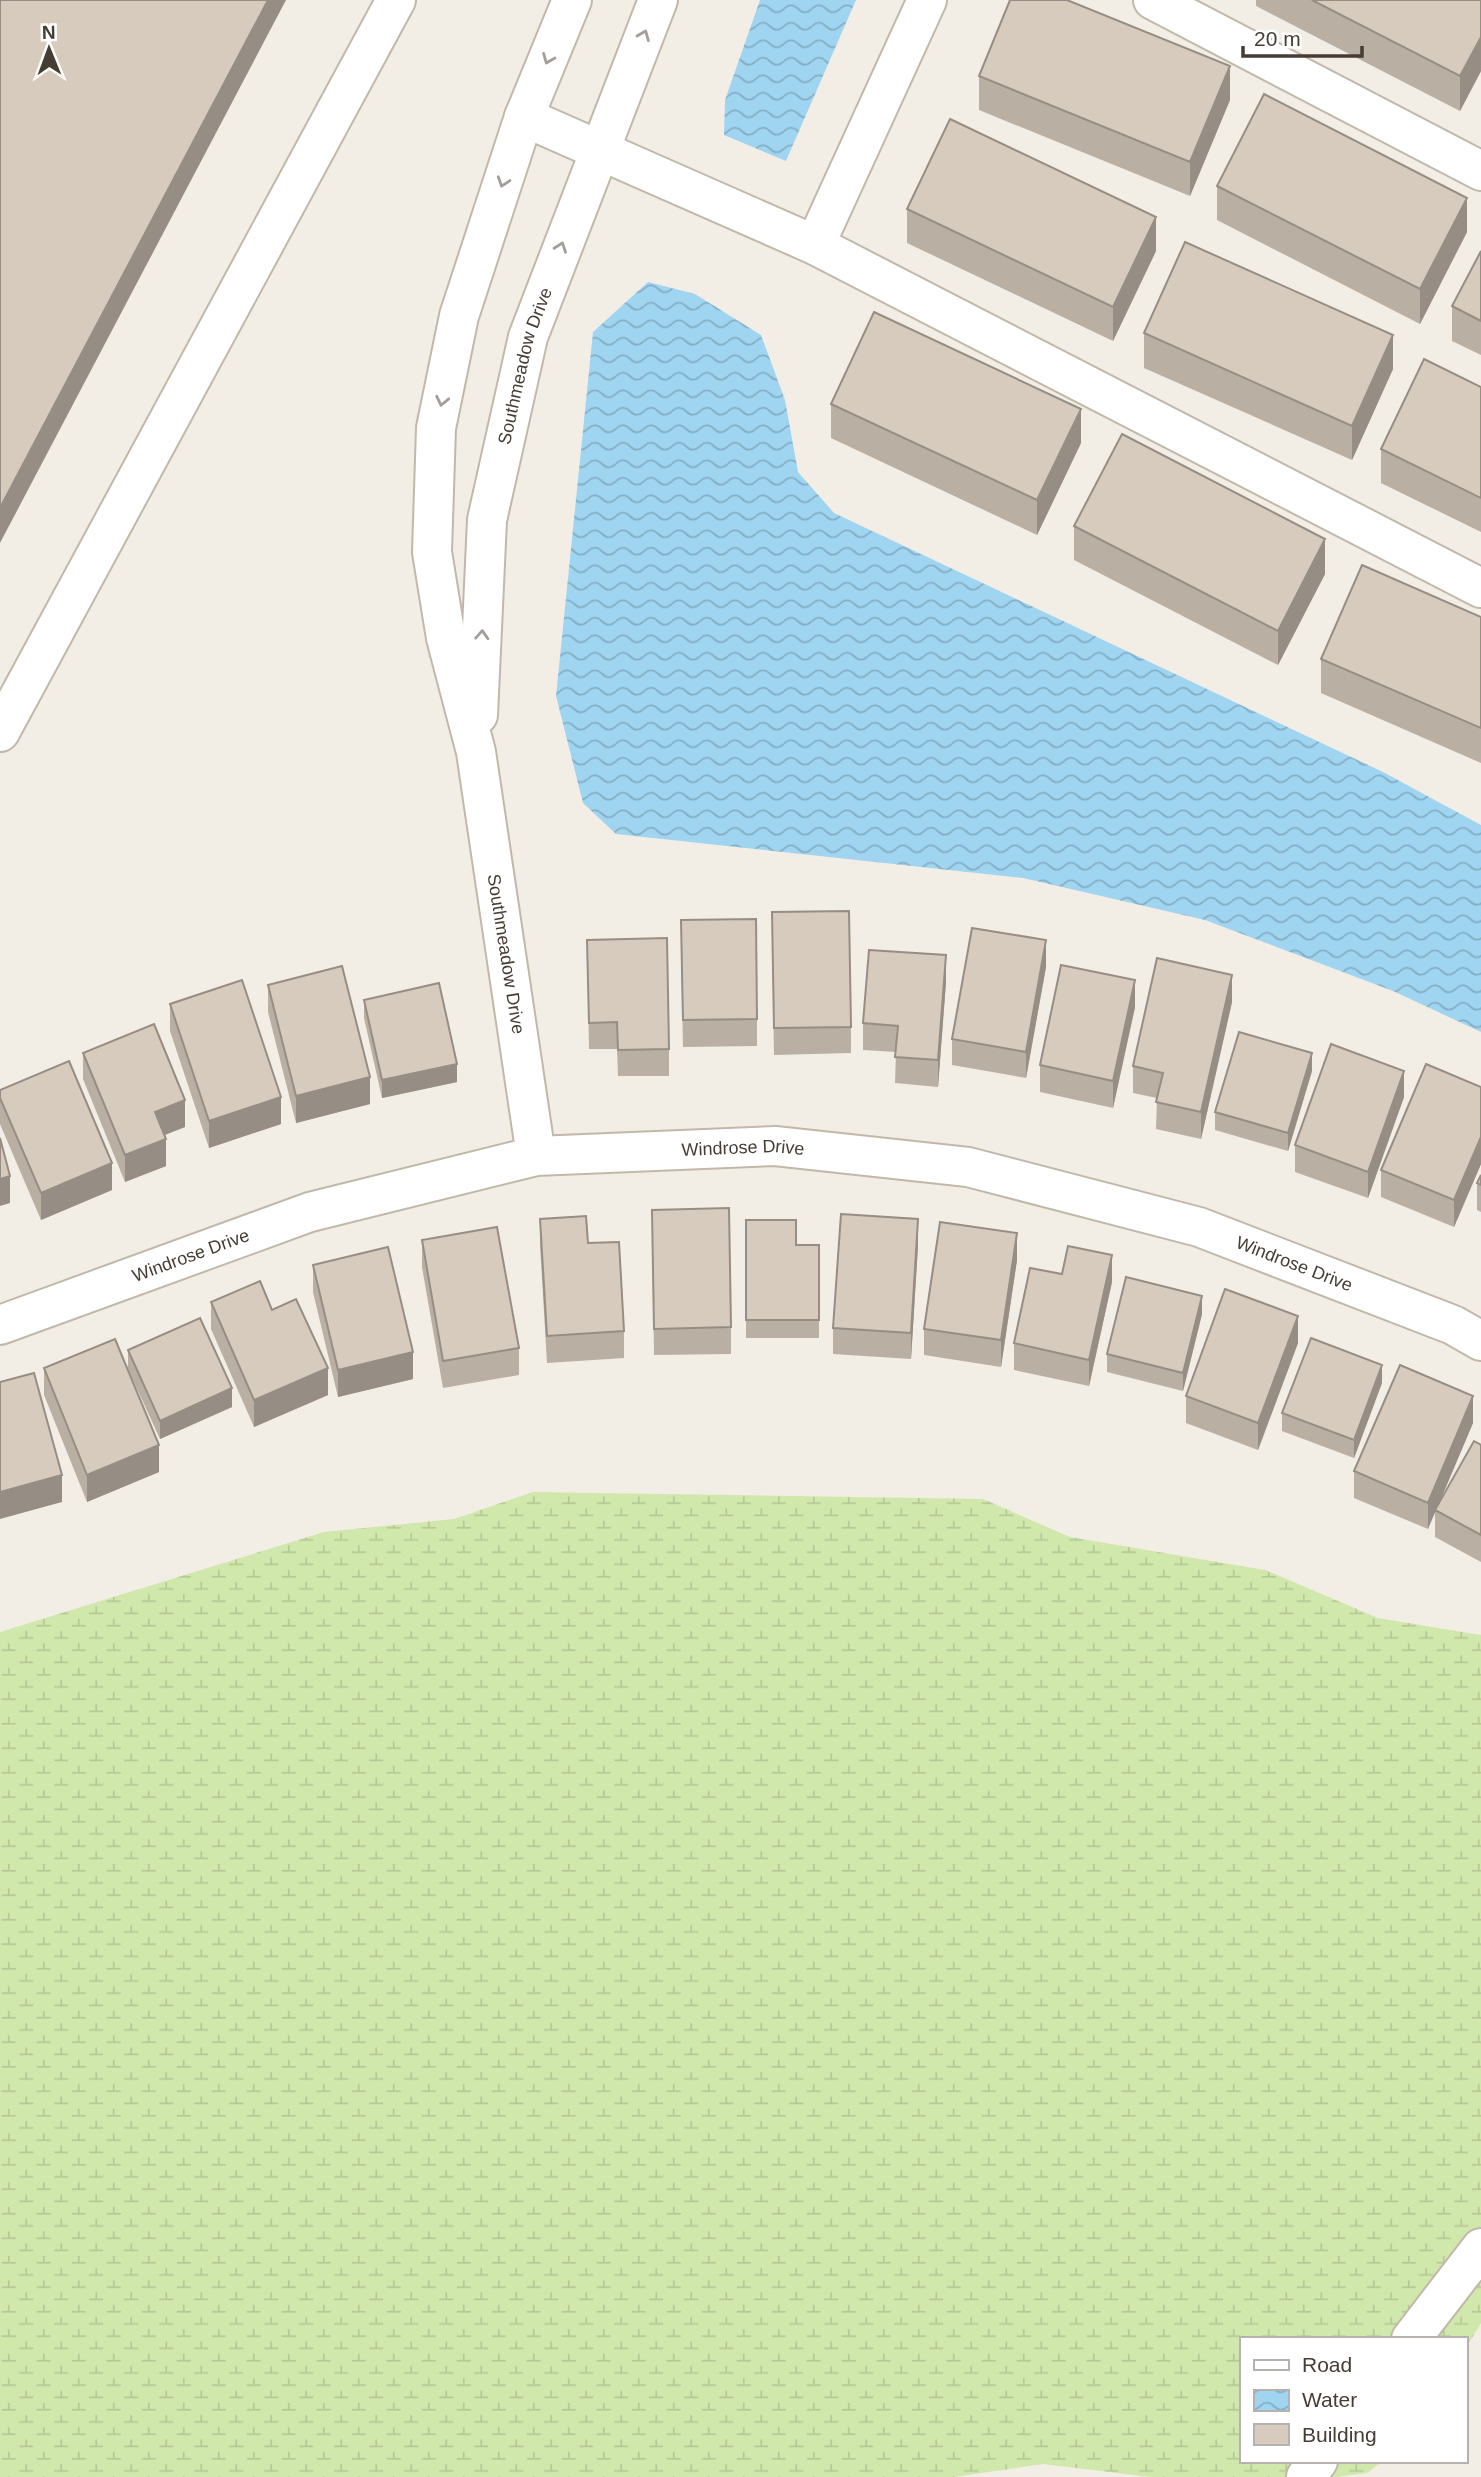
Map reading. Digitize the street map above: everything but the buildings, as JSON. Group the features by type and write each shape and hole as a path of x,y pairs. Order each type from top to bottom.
{"street":[{"path":"0,732 396,0"},
{"name":"Southmeadow Drive","path":"536,1156 476,752 446,638 432,552 436,428 459,316 524,117 572,0"},
{"name":"Southmeadow Drive","path":"476,752 487,520 528,337 597,149 657,0"},
{"path":"815,245 927,0"},
{"path":"1153,0 1481,171"},
{"path":"524,117 815,245 1481,588"},
{"name":"Windrose Drive","path":"0,1325 310,1212 536,1156 775,1146 968,1167 1199,1227 1453,1325 1481,1340"},
{"path":"1414,2337 1481,2248"}],"green space":[{"path":"533,1492 983,1499 1070,1537 1265,1570 1378,1618 1481,1635 1481,2323 1467,2347 1467,2337 1240,2337 1240,2463 1380,2463 1367,2473 1336,2477 1150,2477 1043,2464 954,2477 0,2477 0,1632 324,1532 454,1519"}],"water":[{"path":"760,0 856,0 786,161 724,135 725,100"},
{"path":"648,282 695,294 761,335 785,400 798,472 834,513 1383,772 1481,825 1481,1032 1393,991 1205,920 1023,878 616,834 583,803 556,696 593,332"}]}
